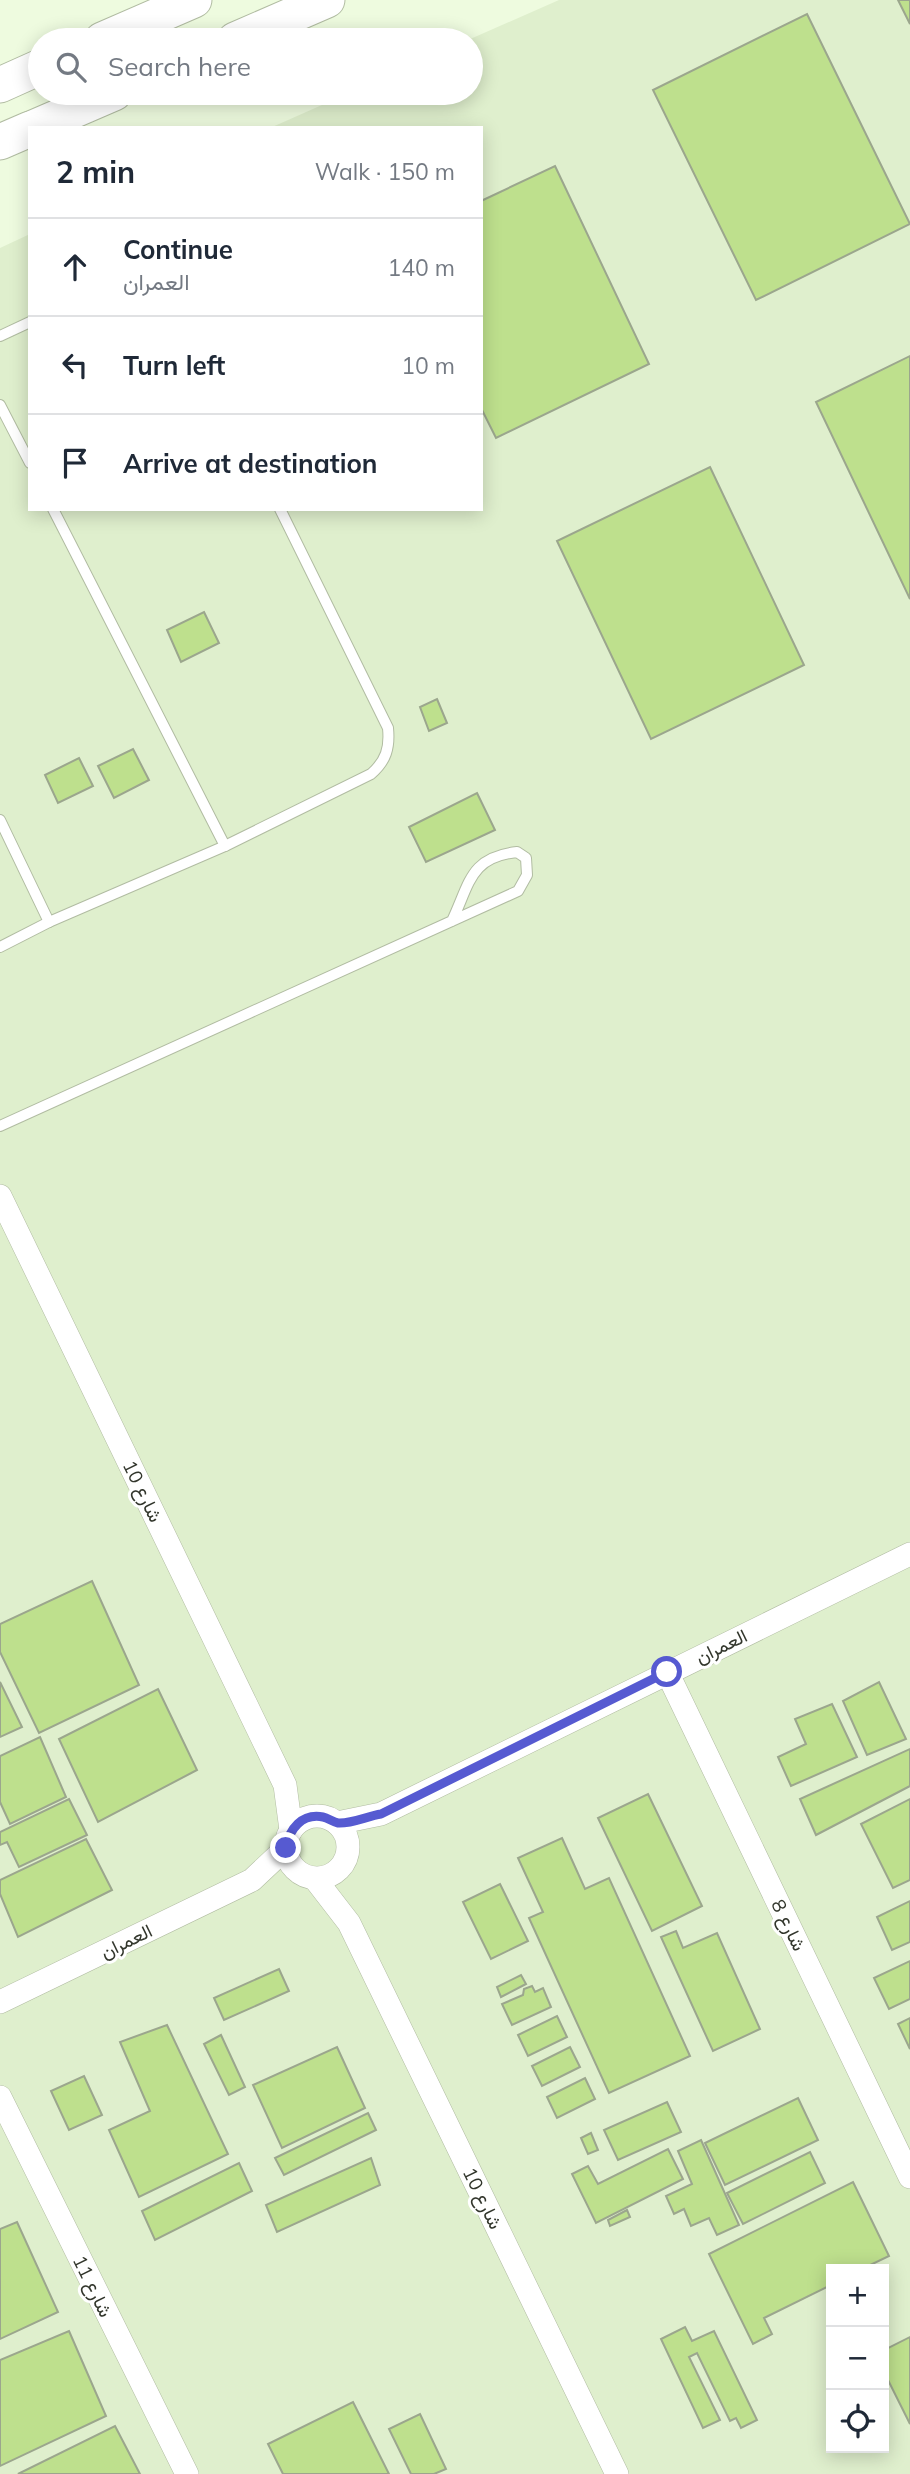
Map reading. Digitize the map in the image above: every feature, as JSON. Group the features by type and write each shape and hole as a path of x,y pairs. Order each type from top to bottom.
{"main road":[{"path":"130,28 194,0"},
{"path":"263,28 327,0"},
{"path":"0,85 28,73"},
{"path":"39,126 87,105"},
{"path":"0,142 28,131"}],"street":[{"name":"شارع 10","path":"0,1196 285,1785 288,1839"},
{"name":"العمران","path":"328,1820 381,1814 910,1554"},
{"name":"شارع 8","path":"667,1672 910,2177"},
{"name":"شارع 10","path":"285,1785 328,1820"},
{"name":"العمران","path":"345,1858 381,1814"},
{"path":"328,1820 347,1840 345,1858 330,1876 308,1876 288,1858 288,1839 299,1822 328,1820"},
{"name":"العمران","path":"252,1880 288,1839"},
{"name":"شارع 10","path":"345,1858 349,1923"},
{"name":"شارع 10","path":"308,1876 349,1923 617,2474"},
{"name":"العمران","path":"0,2002 252,1880 308,1876"},
{"name":"شارع 11","path":"0,2097 187,2474"}],"lane":[{"path":"0,336 28,323"},
{"path":"0,405 28,459"},
{"path":"54,511 225,846"},
{"path":"0,947 49,922 225,846 371,774 381,765 390,741 388,728 281,511"},
{"path":"0,820 49,922"},
{"path":"0,1126 518,891 527,875 526,859 517,852 497,854 478,865 452,920"}],"shaded area":[{"path":"559,0 910,0 910,2474 0,2474 0,248 28,235 28,511 483,511 483,126 275,126 322,105 483,105 483,33"}],"building":[{"path":"898,0 910,0 910,24"},
{"path":"807,14 910,224 756,300 653,90"},
{"path":"555,166 649,364 496,438 483,412 483,200"},
{"path":"910,356 910,599 816,402"},
{"path":"710,467 804,665 651,739 557,541"},
{"path":"204,612 219,643 181,662 167,630"},
{"path":"437,699 447,723 429,731 420,707"},
{"path":"133,749 149,780 114,798 98,766"},
{"path":"79,758 93,786 58,803 45,775"},
{"path":"477,793 495,830 426,862 409,827"},
{"path":"92,1581 139,1685 39,1733 0,1652 0,1624"},
{"path":"0,1682 22,1727 0,1737"},
{"path":"879,1682 906,1739 867,1755 843,1701"},
{"path":"158,1689 197,1770 98,1822 59,1739"},
{"path":"832,1704 857,1757 791,1786 778,1757 806,1744 795,1719"},
{"path":"40,1737 66,1797 10,1824 0,1802 0,1756"},
{"path":"910,1749 910,1786 816,1835 800,1799"},
{"path":"648,1794 702,1906 652,1931 598,1818"},
{"path":"69,1799 87,1835 19,1867 7,1842 0,1845 0,1832"},
{"path":"910,1799 910,1880 893,1888 861,1824"},
{"path":"562,1838 585,1889 609,1878 690,2056 609,2093 529,1918 543,1912 518,1858"},
{"path":"86,1839 112,1890 18,1937 0,1894 0,1880"},
{"path":"500,1884 528,1941 491,1959 463,1902"},
{"path":"910,1901 910,1942 892,1950 877,1917"},
{"path":"676,1931 683,1948 717,1933 760,2029 713,2051 661,1937"},
{"path":"910,1961 910,1999 889,2009 874,1978"},
{"path":"279,1969 289,1991 224,2020 214,1998"},
{"path":"521,1975 526,1984 501,1997 497,1987"},
{"path":"532,1986 535,1992 543,1988 551,2007 512,2025 502,2004 523,1995 524,1989"},
{"path":"557,2016 567,2037 528,2056 518,2035"},
{"path":"910,2018 910,2049 898,2024"},
{"path":"167,2025 228,2154 139,2197 109,2130 150,2111 120,2042"},
{"path":"221,2035 245,2087 229,2095 204,2044"},
{"path":"337,2047 365,2108 282,2148 253,2085"},
{"path":"570,2047 580,2067 542,2086 532,2066"},
{"path":"84,2076 102,2115 69,2130 51,2091"},
{"path":"585,2078 595,2099 557,2118 547,2097"},
{"path":"798,2098 818,2140 725,2185 705,2143"},
{"path":"667,2102 681,2132 618,2160 604,2130"},
{"path":"368,2113 376,2130 284,2175 275,2158"},
{"path":"591,2133 598,2150 588,2154 581,2138"},
{"path":"701,2140 739,2225 717,2235 709,2218 691,2226 684,2209 674,2214 666,2196 692,2184 678,2151"},
{"path":"668,2149 683,2179 596,2223 572,2174 588,2166 598,2184"},
{"path":"810,2152 825,2183 743,2224 727,2193"},
{"path":"371,2158 380,2185 277,2232 266,2205"},
{"path":"239,2163 252,2191 155,2240 142,2211"},
{"path":"853,2182 889,2256 872,2264 826,2264 826,2287 764,2318 772,2334 753,2344 709,2254"},
{"path":"627,2210 630,2217 610,2226 608,2220"},
{"path":"17,2222 58,2312 0,2339 0,2229"},
{"path":"685,2327 692,2341 714,2331 757,2420 741,2428 736,2418 730,2421 697,2353 689,2357 720,2420 703,2428 661,2339"},
{"path":"69,2331 106,2416 0,2466 0,2360"},
{"path":"910,2337 910,2424 889,2382 889,2348"},
{"path":"353,2402 389,2474 283,2474 268,2444"},
{"path":"420,2414 446,2469 434,2474 411,2474 389,2429"},
{"path":"115,2426 140,2474 18,2474"}],"route":[{"path":"286,1848 291,1830 299,1822 319,1816 337,1823 381,1814 667,1672"}]}
